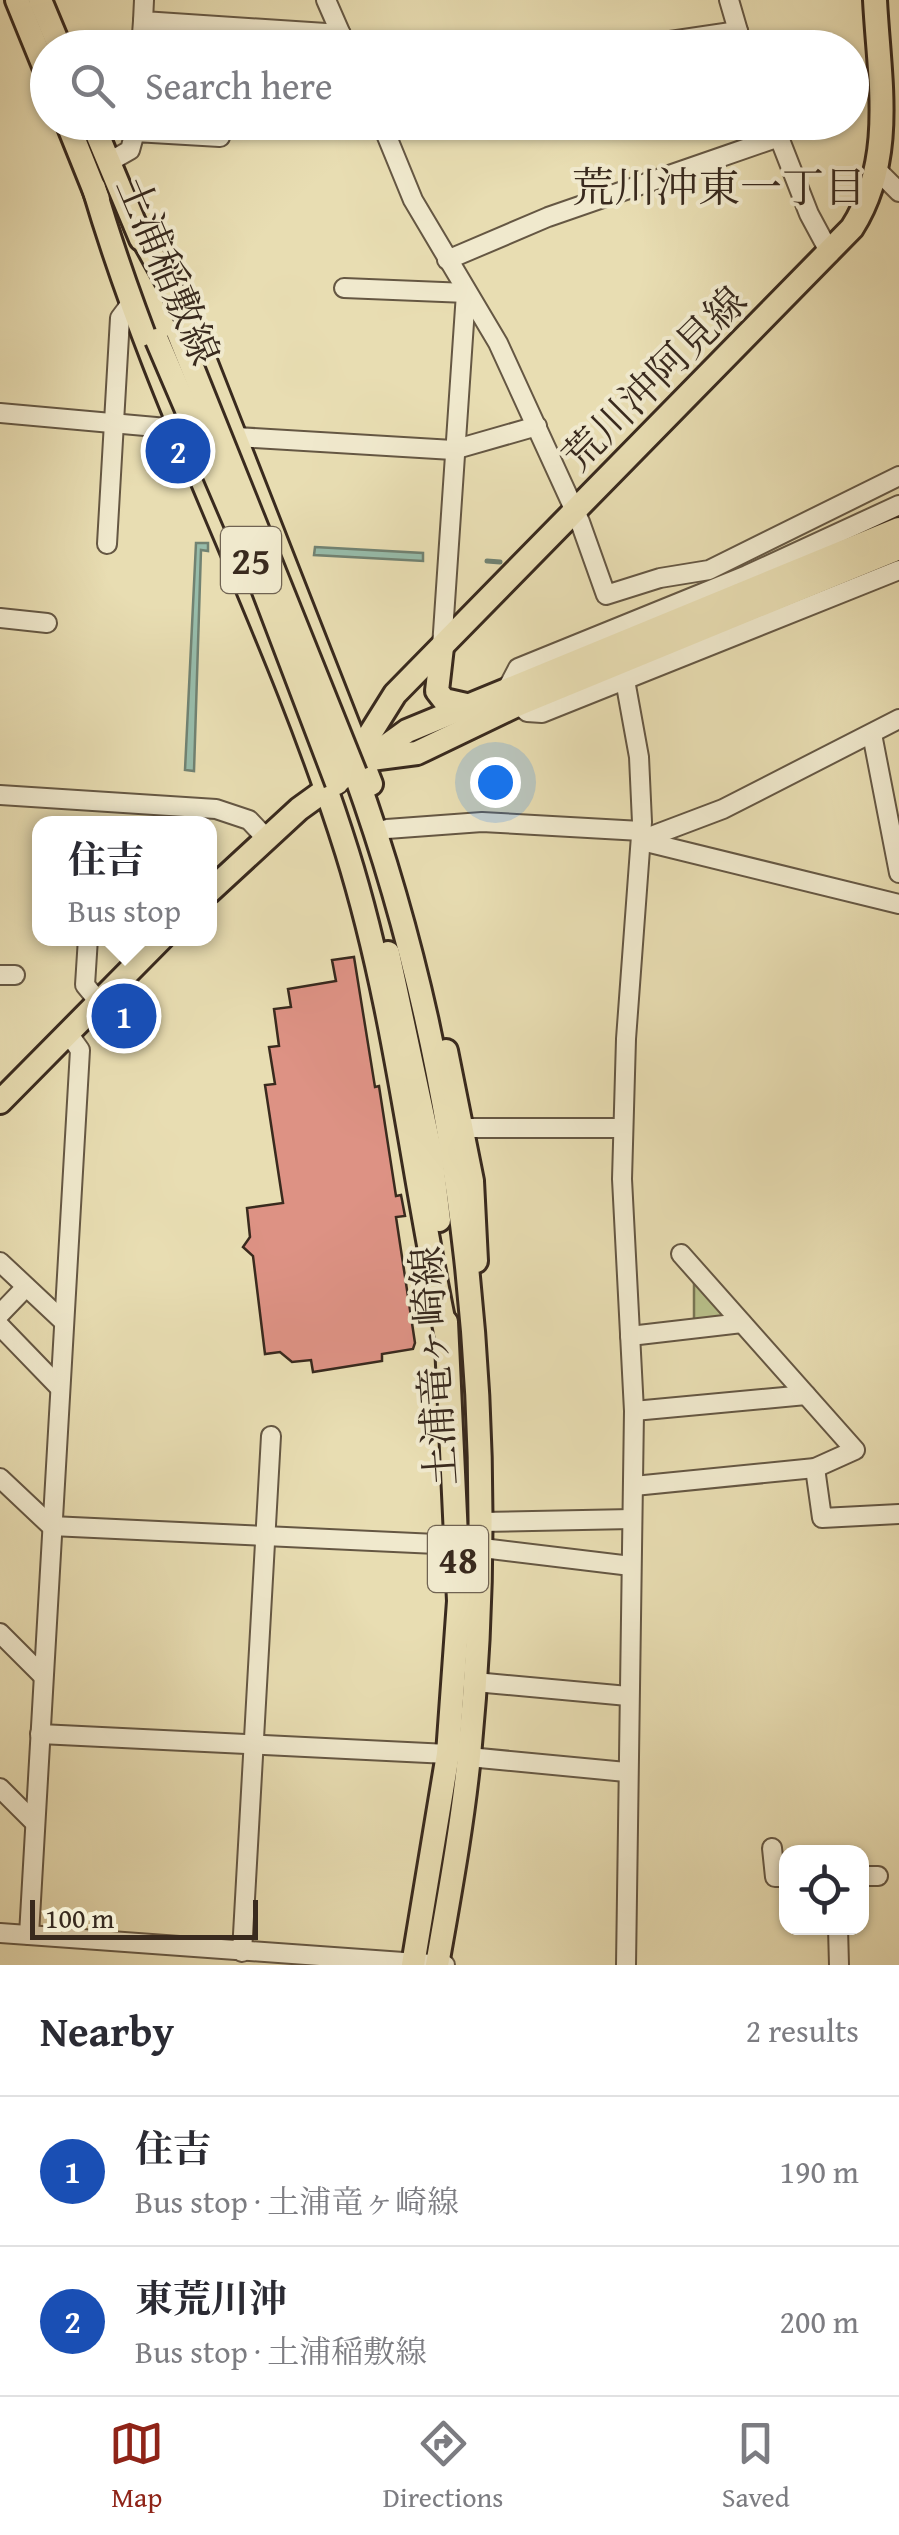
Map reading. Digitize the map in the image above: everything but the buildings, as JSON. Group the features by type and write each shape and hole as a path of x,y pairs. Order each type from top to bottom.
{"main road":[{"path":"17,0 30,32"},
{"path":"40,0 52,30"},
{"name":"荒川沖阿見線","path":"345,776 387,704 830,253 866,207 879,172 882,143 875,0"},
{"name":"土浦稲敷線","path":"74,140 168,336 345,776"},
{"name":"土浦稲敷線","path":"100,140 136,226 168,336"},
{"path":"94,188 130,306 178,429 345,776 386,829 464,1128 477,1232 472,1326"},
{"path":"136,226 191,325 238,437 345,776 370,934 446,1333"},
{"path":"784,586 899,529"},
{"path":"345,776 416,752 513,696 784,586 899,548"},
{"path":"442,647 437,692 444,700 466,705"},
{"path":"217,884 266,838 407,731 466,705 513,696"},
{"name":"土浦竜ヶ崎線","path":"345,776 404,927 472,1326 481,1522 470,1547 459,1756"},
{"path":"0,1102 154,946"},
{"name":"土浦竜ヶ崎線","path":"426,1964 459,1756 475,1682 470,1547 446,1333 440,1151"}],"street":[{"path":"142,30 144,0"},
{"path":"326,0 339,30"},
{"path":"728,0 737,30"},
{"path":"143,20 239,30"},
{"path":"109,162 130,150 133,140"},
{"path":"389,140 413,200 498,343 537,426 575,512 616,629"},
{"path":"447,260 750,140"},
{"path":"780,140 809,214 830,253"},
{"path":"879,172 899,192"},
{"path":"344,288 466,293"},
{"path":"442,647 466,293"},
{"path":"107,544 120,318 130,306"},
{"path":"0,413 178,429"},
{"path":"238,437 453,450 537,426"},
{"path":"606,595 715,567 899,476"},
{"path":"899,505 747,575 518,668 513,696 528,712 542,714 899,570"},
{"path":"738,556 747,575"},
{"path":"715,567 722,585"},
{"path":"0,618 46,623"},
{"path":"625,680 639,757 641,836 623,1128 634,1411 626,1965"},
{"path":"641,836 723,809 899,719"},
{"path":"872,734 899,873"},
{"path":"0,795 234,812 249,820 266,838"},
{"path":"96,816 97,802"},
{"path":"386,829 482,822 641,836 899,904"},
{"path":"87,946 85,985 100,1002"},
{"path":"29,1935 80,1050 68,1033"},
{"path":"464,1128 623,1128"},
{"path":"634,1486 815,1468 854,1450 681,1254"},
{"path":"0,1262 64,1322"},
{"path":"0,1314 26,1287"},
{"path":"630,1336 742,1323"},
{"path":"0,1326 60,1388"},
{"path":"634,1411 806,1396"},
{"path":"242,1952 272,1436"},
{"path":"815,1468 822,1518 899,1514"},
{"path":"0,1478 52,1526 470,1547 631,1566"},
{"path":"481,1522 632,1519"},
{"path":"0,1633 43,1676"},
{"path":"475,1682 628,1696"},
{"path":"40,1734 459,1756 626,1772"},
{"path":"0,1788 35,1823"},
{"path":"772,1848 775,1877 779,1877"},
{"path":"0,1933 202,1957 242,1952 445,1965"},
{"path":"838,1935 839,1965"}],"green space":[{"path":"694,1270 742,1323 694,1328"}],"shaded area":[{"path":"196,543 208,543 208,551 201,550 194,771 185,770"},
{"path":"315,547 423,553 423,561 314,555"}],"waterway":[{"path":"487,561 500,562"}],"place":[{"name":"東荒川沖","path":"178,451"},
{"name":"住吉","path":"124,1016"}],"district":[{"name":"荒川沖東一丁目","path":"719,186"}]}
